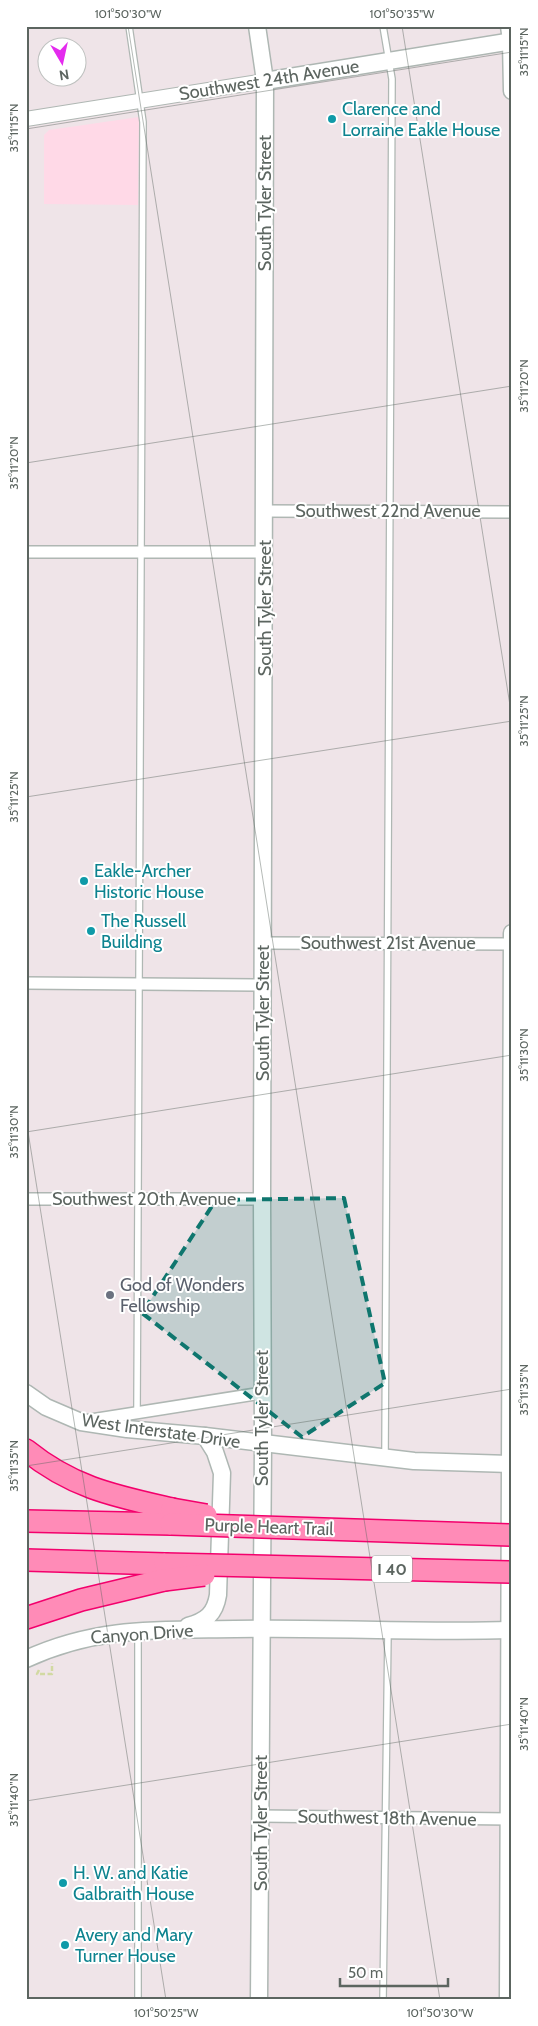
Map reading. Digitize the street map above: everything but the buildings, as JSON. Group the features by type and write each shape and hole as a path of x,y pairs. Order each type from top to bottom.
{"highway":[{"path":"26,1450 46,1467 74,1482 172,1517"},
{"path":"26,1522 172,1517"},
{"name":"Purple Heart Trail","path":"172,1517 273,1527 512,1535"},
{"path":"26,1560 165,1572"},
{"name":"I 40","path":"165,1572 272,1567 512,1572"},
{"path":"26,1618 165,1572"}],"main road":[{"name":"South Tyler Street","path":"257,26 266,81 262,1816 259,2000"},
{"path":"509,26 512,91"},
{"name":"Southwest 24th Avenue","path":"266,81 511,41"},
{"path":"508,2000 511,1630 512,933"},
{"name":"West Interstate Drive","path":"26,1392 46,1407 80,1422 127,1430 205,1436 414,1461 511,1464"},
{"path":"174,1629 200,1623 208,1618 214,1612 218,1595 222,1473 216,1452 205,1436"},
{"path":"262,1628 511,1630"},
{"name":"Canyon Drive","path":"30,1664 78,1639 96,1635 138,1630 262,1628"}],"street":[{"name":"Southwest 24th Avenue","path":"26,119 266,81"},
{"name":"Southwest 22nd Avenue","path":"265,511 512,512"},
{"path":"26,552 264,552"},
{"name":"Southwest 21st Avenue","path":"264,943 512,944"},
{"path":"26,983 263,984"},
{"name":"Southwest 20th Avenue","path":"26,1199 262,1199"},
{"path":"80,1422 262,1393"},
{"name":"Southwest 18th Avenue","path":"262,1816 510,1819"}],"lane":[{"path":"129,26 142,101 143,132 137,1412"},
{"path":"383,26 392,79 385,1458"},
{"path":"138,1630 138,2000"},
{"path":"383,2000 388,1630"}],"path":[{"path":"30,1664 52,1674 52,1661"}],"highlighted area":[{"path":"344,1198 385,1383 302,1437 142,1313 216,1200"}],"shaded area":[{"path":"139,117 138,205 44,204 44,135 49,130"}],"place":[{"name":"Clarence and Lorraine Eakle House","path":"332,119"},
{"name":"Eakle-Archer Historic House","path":"84,881"},
{"name":"The Russell Building","path":"91,931"},
{"name":"God of Wonders Fellowship","path":"110,1295"},
{"name":"H. W. and Katie Galbraith House","path":"63,1883"},
{"name":"Avery and Mary Turner House","path":"65,1945"}]}
